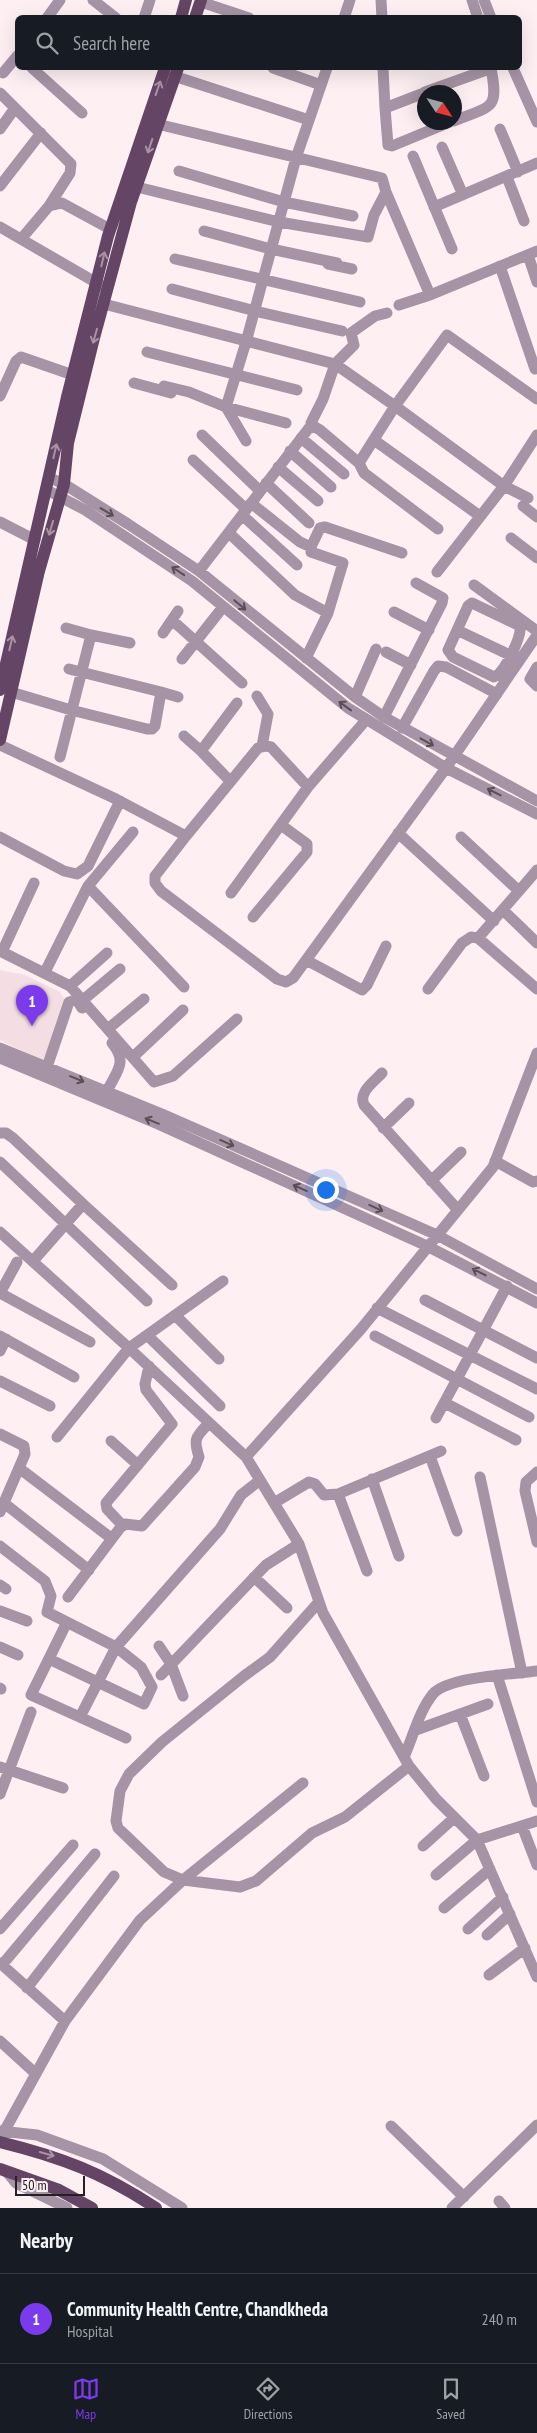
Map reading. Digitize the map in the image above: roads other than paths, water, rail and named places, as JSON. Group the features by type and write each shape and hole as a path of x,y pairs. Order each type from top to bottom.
{"main road":[{"path":"182,15 186,0"},
{"path":"196,15 201,1"},
{"path":"6,691 2,669 49,484 73,375 137,187 172,70"},
{"path":"0,740 6,691 62,490 71,428 104,304 103,286 110,229 172,70"},
{"path":"1,2136 89,2169 156,2208"},
{"path":"2,2170 59,2190 92,2208"}],"street":[{"path":"49,15 60,0"},
{"path":"93,0 112,15"},
{"path":"145,15 150,0"},
{"path":"345,15 350,0"},
{"path":"382,0 382,15"},
{"path":"472,0 477,15"},
{"path":"484,0 491,15"},
{"path":"201,1 241,15"},
{"path":"3,73 15,58"},
{"path":"34,70 82,113"},
{"path":"172,70 309,120"},
{"path":"279,70 321,85"},
{"path":"226,407 264,279 296,158 326,70"},
{"path":"383,70 386,142 392,146 431,130"},
{"path":"446,85 486,70"},
{"path":"462,118 488,107 492,103 495,92 491,70"},
{"path":"514,70 537,122"},
{"path":"0,93 71,164 70,173 49,206 22,238"},
{"path":"385,108 417,96"},
{"path":"0,129 15,108"},
{"path":"157,124 382,178 386,192 430,295"},
{"path":"500,129 518,172"},
{"path":"0,186 42,134"},
{"path":"442,146 463,195"},
{"path":"413,156 452,249"},
{"path":"434,207 537,164"},
{"path":"179,171 284,202 353,216"},
{"path":"507,177 524,221"},
{"path":"137,187 279,222 368,237 374,215 386,192"},
{"path":"49,206 62,203 110,229"},
{"path":"0,226 103,286"},
{"path":"204,231 271,250 352,269"},
{"path":"271,250 337,262"},
{"path":"399,305 430,295 532,253 537,282"},
{"path":"176,259 360,302"},
{"path":"500,266 534,369"},
{"path":"172,290 342,331"},
{"path":"104,304 335,364 526,502 537,517"},
{"path":"311,423 323,399 335,364 354,345 351,333 374,316 388,313"},
{"path":"359,463 395,406 447,335 537,399"},
{"path":"147,352 237,373 296,390"},
{"path":"0,396 16,362 21,357 73,375"},
{"path":"134,383 286,423"},
{"path":"164,386 189,392 226,407 246,441"},
{"path":"199,571 290,451 309,428 315,426 359,463 364,473 438,529"},
{"path":"437,572 504,486 537,434"},
{"path":"202,435 309,523"},
{"path":"301,438 344,474"},
{"path":"374,440 480,516"},
{"path":"290,451 332,487"},
{"path":"193,460 247,509 297,566"},
{"path":"278,467 318,502"},
{"path":"49,484 199,571 355,697 384,717 453,757 537,801"},
{"path":"62,490 192,581 348,708 446,768 537,814"},
{"path":"247,509 311,547"},
{"path":"0,522 35,540"},
{"path":"306,658 328,613 343,563 311,552 311,547 322,527 402,553"},
{"path":"229,533 296,595 328,613"},
{"path":"511,538 537,558"},
{"path":"384,717 429,630 443,598 416,583"},
{"path":"474,585 537,631"},
{"path":"257,696 268,714 262,746 230,782 155,876 156,883 161,891 277,979 286,982 293,978 446,768 497,694 515,658 521,633 520,626 480,605 472,603 468,606 448,650 450,654 494,678 515,658 537,635"},
{"path":"182,658 223,607"},
{"path":"394,612 429,630"},
{"path":"164,633 175,616 196,642 242,683"},
{"path":"66,628 130,643"},
{"path":"457,630 515,658"},
{"path":"60,756 91,635"},
{"path":"355,697 381,651 410,665"},
{"path":"402,728 438,666 446,667 497,694"},
{"path":"537,667 530,679 537,686"},
{"path":"69,669 178,697"},
{"path":"6,691 71,710 152,729 161,692"},
{"path":"201,751 237,703"},
{"path":"231,893 308,787 366,720"},
{"path":"184,736 230,782"},
{"path":"0,745 118,800 186,836"},
{"path":"262,746 271,748 308,787"},
{"path":"98,834 118,800"},
{"path":"0,837 64,871 77,874 88,866 118,800"},
{"path":"253,917 307,852 306,844 281,824"},
{"path":"45,972 88,886 133,832"},
{"path":"398,833 494,921"},
{"path":"461,837 519,892"},
{"path":"478,938 537,870"},
{"path":"34,883 1,951 70,986 109,1028 150,1079 157,1083 173,1076 237,1019"},
{"path":"88,886 184,987"},
{"path":"503,910 537,943"},
{"path":"428,989 462,943 470,937 478,938 537,988"},
{"path":"306,960 362,990 367,985 386,946"},
{"path":"70,986 107,953"},
{"path":"83,1000 120,969"},
{"path":"109,1028 144,999"},
{"path":"47,1067 69,1002 76,1000 120,1054 121,1060 107,1092"},
{"path":"133,1057 183,1010"},
{"path":"0,1048 107,1092 437,1235 533,1287 537,1275"},
{"path":"246,1457 316,1382 458,1210 495,1161 537,1053"},
{"path":"0,1058 158,1124 427,1246 537,1303"},
{"path":"382,1073 363,1093 361,1100 383,1128 458,1210"},
{"path":"383,1128 409,1103"},
{"path":"0,1133 6,1133 13,1138 172,1285"},
{"path":"431,1181 460,1152"},
{"path":"495,1161 532,1182 537,1181"},
{"path":"0,1162 147,1302"},
{"path":"33,1261 83,1204"},
{"path":"0,1232 130,1348 246,1457 298,1544 318,1603 407,1762 436,1799 477,1840 537,1977"},
{"path":"16,1262 4,1274 0,1293 90,1342"},
{"path":"57,1437 130,1348 223,1281"},
{"path":"436,1418 507,1286"},
{"path":"425,1300 537,1358"},
{"path":"378,1308 537,1389"},
{"path":"175,1315 218,1359"},
{"path":"148,1335 220,1406"},
{"path":"376,1336 529,1417"},
{"path":"0,1351 3,1338 74,1377"},
{"path":"123,1526 107,1509 106,1504 172,1424 146,1390 145,1384 149,1366"},
{"path":"0,1381 50,1406"},
{"path":"445,1402 516,1440"},
{"path":"68,1597 111,1538 125,1524 142,1526 195,1468 199,1457 195,1444 196,1437 209,1422"},
{"path":"0,1434 24,1446 25,1454 2,1507 89,1570"},
{"path":"111,1442 138,1465"},
{"path":"274,1503 309,1482 315,1484 324,1495 338,1494 441,1451"},
{"path":"430,1456 456,1531"},
{"path":"19,1468 111,1538"},
{"path":"537,1472 526,1482 525,1491 537,1542"},
{"path":"480,1477 522,1673"},
{"path":"372,1479 399,1556"},
{"path":"80,1717 116,1647 220,1528 241,1495 260,1480"},
{"path":"338,1494 367,1571"},
{"path":"160,1675 266,1565 298,1544"},
{"path":"0,1546 45,1581 52,1596 46,1612 116,1647 141,1666 152,1687 144,1704 49,1659"},
{"path":"254,1577 287,1608"},
{"path":"318,1603 270,1657 162,1742 129,1774 122,1786 116,1820 118,1828 164,1872 182,1880 230,1887 250,1884 312,1833 345,1817 407,1762 416,1730 428,1702 443,1686 497,1675 537,1671"},
{"path":"0,1611 27,1622"},
{"path":"67,1622 32,1695 126,1738"},
{"path":"159,1646 170,1664 183,1696"},
{"path":"0,1647 18,1655"},
{"path":"497,1675 537,1802"},
{"path":"416,1730 488,1704"},
{"path":"0,1794 5,1768 31,1712"},
{"path":"460,1714 484,1776"},
{"path":"5,1768 63,1788"},
{"path":"182,2208 103,2159 37,2135 1,2136 65,2020 140,1920 182,1880 302,1783"},
{"path":"423,1846 454,1818"},
{"path":"436,1875 477,1840 537,1821"},
{"path":"522,1826 537,1865"},
{"path":"0,1929 73,1845"},
{"path":"65,2020 1,1964 95,1854"},
{"path":"444,1908 490,1869"},
{"path":"27,1988 114,1876"},
{"path":"468,1928 503,1897"},
{"path":"488,1934 510,1914"},
{"path":"489,1976 525,1948"},
{"path":"0,2041 35,2073"},
{"path":"452,2208 537,2125"},
{"path":"390,2126 464,2197"},
{"path":"2,2170 16,2182 67,2208"},
{"path":"117,2185 125,2173"}],"place":[{"name":"Community Health Centre, Chandkheda","path":"32,1026"}]}
